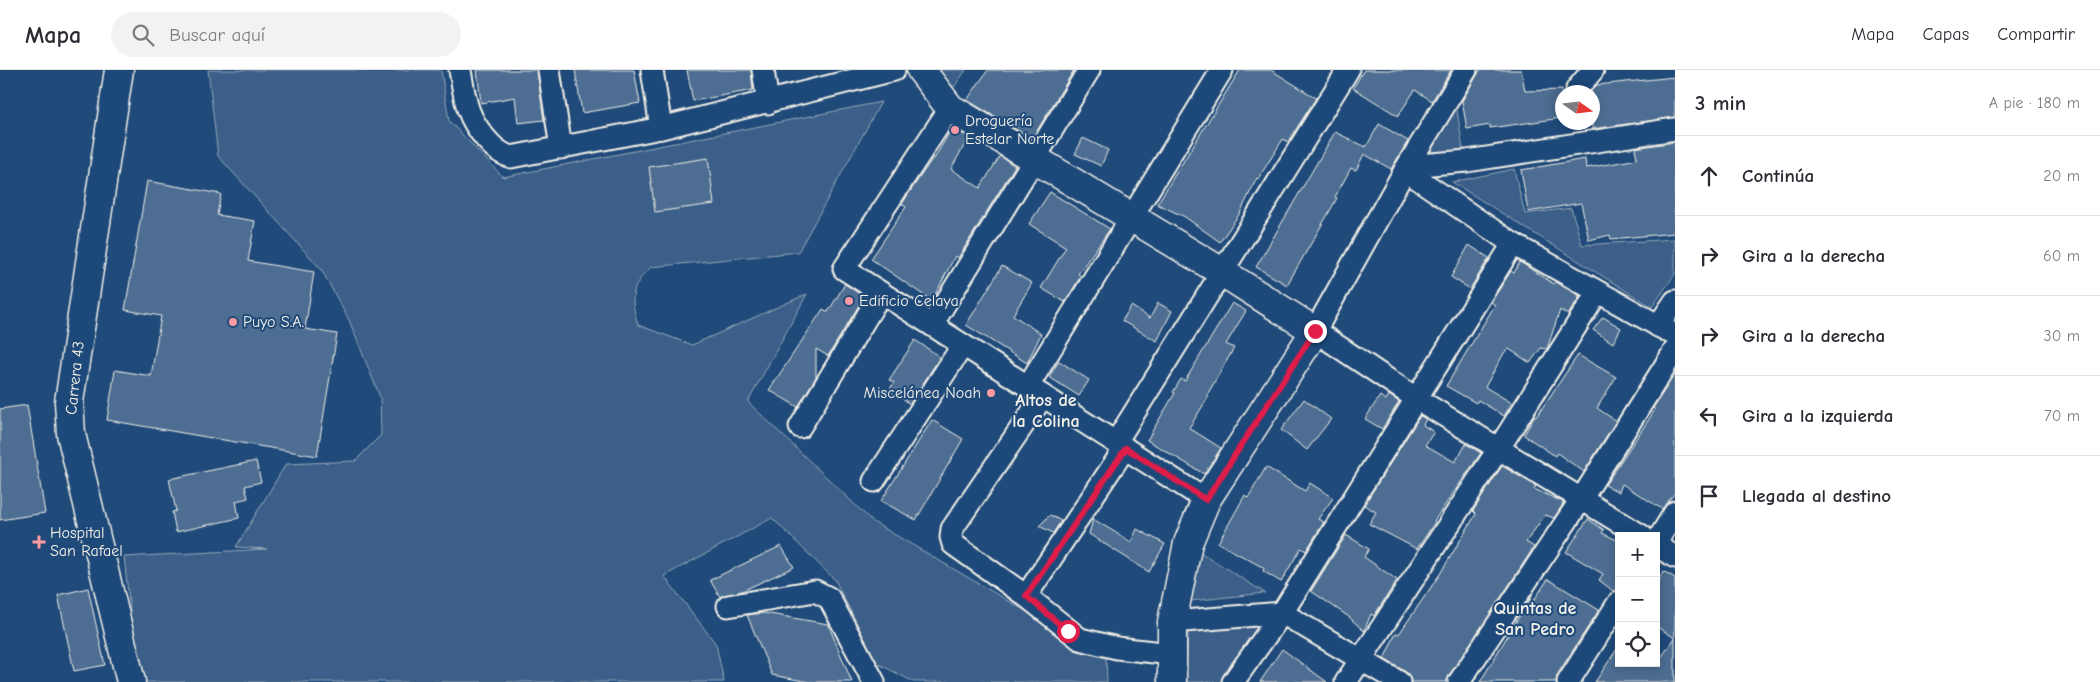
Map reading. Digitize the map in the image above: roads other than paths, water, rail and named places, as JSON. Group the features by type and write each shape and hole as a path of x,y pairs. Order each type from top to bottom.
{"street":[{"name":"Carrera 43","path":"119,70 69,402 71,434 131,682"},
{"path":"460,70 467,112 474,125 496,150 511,157 662,128 894,70"},
{"path":"549,70 561,148"},
{"path":"652,70 662,128"},
{"path":"763,70 768,103"},
{"path":"921,70 950,108 1222,272 1417,399 1636,532"},
{"path":"932,325 1089,70"},
{"path":"1172,654 1117,648 1080,639 1026,596 953,544 951,536 952,529 1035,391 1132,218 1222,70"},
{"path":"1026,596 1121,445 1222,272 1348,70"},
{"path":"1172,682 1172,622 1188,543 1206,500 1315,331 1406,168 1466,70"},
{"path":"1580,85 1593,70"},
{"path":"950,108 844,269 1206,500"},
{"path":"1406,168 1467,161 1675,130"},
{"path":"1406,168 1512,244 1667,331 1675,301"},
{"path":"1233,682 1282,613 1512,244"},
{"path":"800,427 881,293"},
{"path":"1346,682 1500,448 1597,293"},
{"path":"874,481 963,345"},
{"path":"1459,682 1582,498 1675,350"},
{"path":"1660,537 1675,512"},
{"path":"1660,547 1675,557"},
{"path":"728,606 815,591 823,594 829,598 874,682"},
{"path":"1568,682 1615,608"},
{"path":"1172,622 1282,613 1399,682"}],"place":[{"name":"Droguería Estelar Norte","path":"955,130"},
{"name":"Edificio Celaya","path":"849,301"},
{"name":"Puyo S.A.","path":"233,322"},
{"name":"Miscelánea Noah","path":"991,393"},
{"name":"Hospital San Rafael","path":"39,542"}],"district":[{"name":"Altos de la Colina","path":"1046,410"},
{"name":"Quintas de San Pedro","path":"1535,618"}]}
